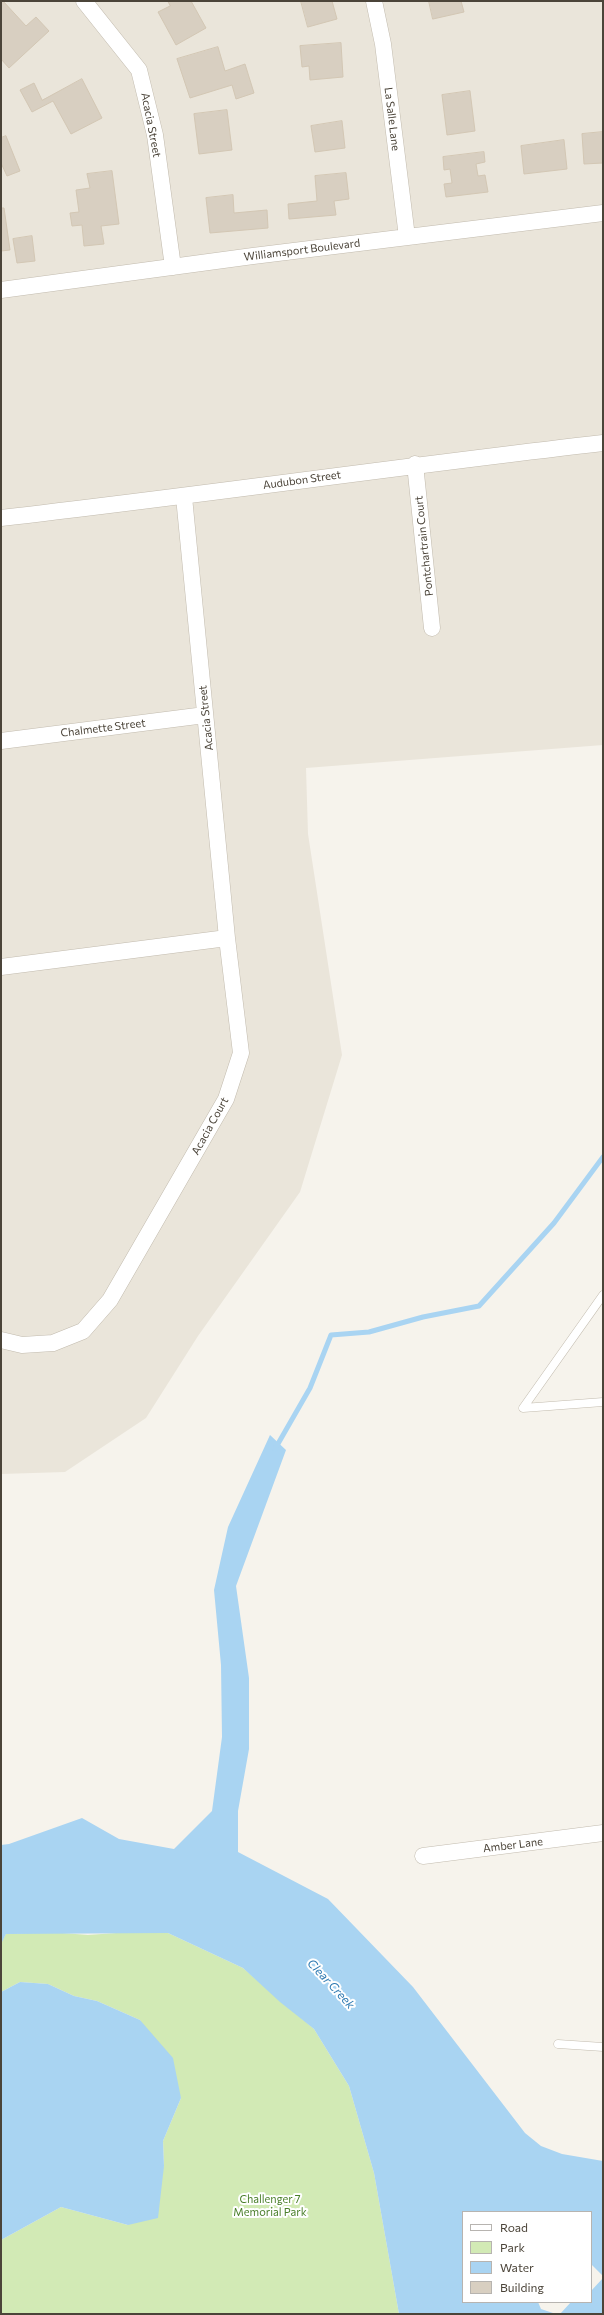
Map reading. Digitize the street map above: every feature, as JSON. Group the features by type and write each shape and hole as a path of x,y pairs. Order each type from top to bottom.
{"street":[{"name":"Acacia Street","path":"84,1 139,70 155,135 173,268"},
{"name":"La Salle Lane","path":"374,1 383,44 407,237"},
{"name":"Williamsport Boulevard","path":"1,290 603,213"},
{"name":"Audubon Street","path":"1,518 184,497 415,464 603,443"},
{"name":"Pontchartrain Court","path":"415,464 432,628"},
{"name":"Acacia Street","path":"184,497 227,938"},
{"name":"Chalmette Street","path":"1,741 205,715"},
{"path":"1,967 227,938"},
{"name":"Acacia Court","path":"1,1340 22,1345 53,1343 83,1331 110,1300 226,1099 241,1053 227,938"},
{"name":"Amber Lane","path":"423,1856 603,1834"}],"lane":[{"path":"603,1295 523,1408 603,1402"},
{"path":"558,2044 603,2047"}],"shaded area":[{"path":"1,1 603,1 603,745 306,768 308,834 342,1055 300,1192 198,1336 146,1418 65,1472 1,1474"}],"green space":[{"name":"Challenger 7 Memorial Park","path":"50,1932 88,1935 130,1932 168,1933 243,1968 314,2029 349,2086 374,2173 399,2314 1,2314 1,2240 61,2207 128,2225 164,2166 163,2141 181,2098 140,2020 97,2001 74,1996 48,1984 20,1982 1,1992 1,1943 6,1934"}],"water":[{"name":"Clear Creek","path":"270,1435 286,1450 236,1586 249,1678 249,1749 238,1811 238,1852 328,1899 413,1987 525,2133 541,2146 562,2154 603,2161 603,2276 592,2265 592,2211 462,2211 462,2303 538,2303 541,2309 556,2314 399,2314 374,2173 349,2086 314,2029 280,2002 243,1968 168,1933 6,1934 1,1944 1,1845 9,1844 82,1818 119,1839 174,1849 212,1811 222,1737 221,1665 214,1590 228,1527"},
{"path":"20,1982 48,1984 74,1996 97,2001 140,2020 173,2058 181,2098 163,2141 164,2166 158,2218 128,2225 61,2207 1,2240 1,1992"},
{"path":"603,2278 603,2314 560,2314 570,2303 592,2303 592,2290"}],"building":[{"path":"3,1 26,26 36,17 49,31 9,68 1,59 1,4"},
{"path":"168,1 191,1 206,28 176,45 158,12 170,6"},
{"path":"301,1 332,1 337,19 308,27"},
{"path":"429,1 461,1 464,12 433,19"},
{"path":"341,43 343,77 310,80 309,66 302,67 300,46"},
{"path":"218,47 225,71 245,64 254,93 236,99 232,85 190,98 177,59"},
{"path":"82,79 102,118 71,134 53,101 32,112 20,90 34,83 42,100"},
{"path":"470,91 475,131 447,135 442,95"},
{"path":"227,110 232,150 199,154 194,114"},
{"path":"342,121 345,148 315,152 311,126"},
{"path":"603,132 603,163 584,164 582,134"},
{"path":"6,136 20,171 7,176 1,163 1,138"},
{"path":"564,140 567,169 524,174 521,146"},
{"path":"484,152 485,162 476,164 478,176 485,175 488,192 446,197 444,184 452,183 450,169 444,170 443,157"},
{"path":"112,171 119,224 101,226 104,244 84,246 82,225 72,226 70,213 79,212 76,190 90,188 87,174"},
{"path":"346,173 349,199 334,201 336,215 289,219 288,204 317,201 315,176"},
{"path":"233,195 234,213 267,210 268,228 210,233 206,198"},
{"path":"1,208 4,208 10,250 1,251"},
{"path":"32,236 35,261 17,263 13,239"}],"waterway":[{"path":"275,1449 310,1388 331,1335 369,1332 423,1317 479,1306 554,1223 603,1157"}]}
